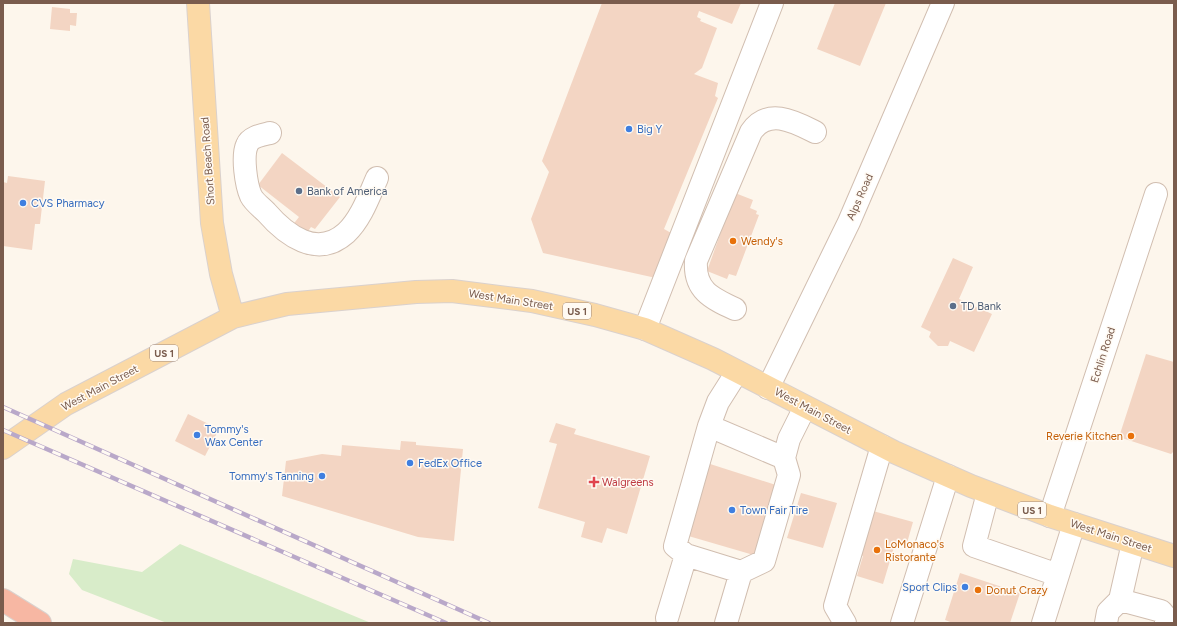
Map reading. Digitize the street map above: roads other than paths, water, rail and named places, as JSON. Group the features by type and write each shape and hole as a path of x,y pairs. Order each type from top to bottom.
{"highway":[{"path":"3,600 40,623"},
{"path":"3,616 28,623"}],"main road":[{"name":"Short Beach Road","path":"198,3 212,223 221,274 233,317"},
{"name":"West Main Street","path":"3,448 66,404 233,317 287,304 416,292 452,291 532,301 595,315 645,329 696,351 882,446 948,476 988,493 1050,516 1174,556"}],"street":[{"path":"645,329 772,3"},
{"name":"Alps Road","path":"768,388 852,216 943,3"},
{"path":"735,309 712,298 700,286 695,274 696,261 751,132 755,126 766,119 782,118 816,132"},
{"path":"270,133 254,138 247,144 244,161 251,196 277,225 294,238 313,245 334,241 346,233 357,219 377,178"},
{"name":"Echlin Road","path":"1050,516 1156,194"},
{"path":"736,372 718,402 709,426 675,546 686,555 741,572 764,561 790,475 784,458 788,439 805,407"},
{"path":"709,426 784,458"},
{"path":"845,623 835,606 882,446"},
{"path":"902,623 948,476"},
{"path":"988,493 974,546 1058,575"},
{"path":"1043,623 1074,524"},
{"path":"1106,623 1108,612 1120,600 1133,543"},
{"path":"667,618 686,555"},
{"path":"726,623 741,572"},
{"path":"1120,600 1161,611 1166,617 1166,623"}],"railway":[{"path":"3,407 489,623"},
{"path":"3,430 446,623"}],"place":[{"name":"Big Y","path":"629,129"},
{"name":"Bank of America","path":"299,191"},
{"name":"CVS Pharmacy","path":"23,203"},
{"name":"Wendy's","path":"733,241"},
{"name":"TD Bank","path":"953,306"},
{"name":"Tommy's Wax Center","path":"197,435"},
{"name":"Reverie Kitchen","path":"1131,436"},
{"name":"FedEx Office","path":"410,463"},
{"name":"Tommy's Tanning","path":"322,476"},
{"name":"Walgreens","path":"594,482"},
{"name":"Town Fair Tire","path":"732,510"},
{"name":"LoMonaco's Ristorante","path":"877,550"},
{"name":"Sport Clips","path":"965,587"},
{"name":"Donut Crazy","path":"978,590"}]}
